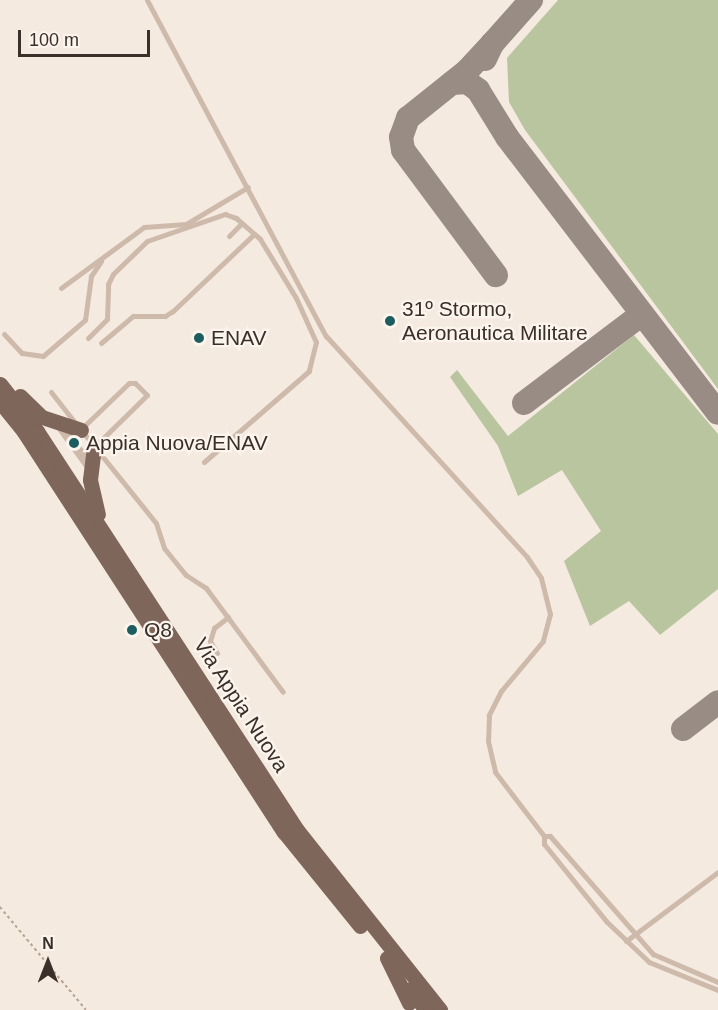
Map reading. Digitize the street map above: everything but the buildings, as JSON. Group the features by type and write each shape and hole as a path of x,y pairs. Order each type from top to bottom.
{"main road":[{"path":"0,376 38,413 59,424 81,430"},
{"name":"Via Appia Nuova","path":"0,384 37,431 297,830 393,959 426,1010"},
{"name":"Via Appia Nuova","path":"0,402 50,471 284,832 440,1010"},
{"path":"94,447 91,468 94,504 116,552"},
{"path":"393,959 413,1010"},
{"path":"393,959 451,1010"}],"street":[{"path":"59,424 91,468"}],"lane":[{"path":"147,0 326,336 527,557 541,578 548,602 548,627 534,654 493,702 488,741 495,772 544,836 544,844 607,922 648,962 718,990"},
{"path":"4,334 22,352 44,356 85,320 91,276 101,261 144,226 186,224 248,187"},
{"path":"88,338 107,319 108,285 113,274 147,241 225,214 242,223 254,234 296,298 316,342 309,371 204,462"},
{"path":"229,236 242,223"},
{"path":"101,343 133,316 165,316 173,311 254,234"},
{"path":"61,288 92,263 101,261"},
{"path":"81,430 129,383 135,383 147,395 94,447"},
{"path":"51,392 156,524 164,548 186,575 206,588 283,692"},
{"path":"217,652 210,641 214,628 228,617"},
{"path":"544,836 550,836 653,954 718,982"},
{"path":"626,940 718,872"},
{"path":"607,922 617,914"}],"path":[{"path":"0,907 86,1010"}],"green space":[{"path":"558,0 718,0 718,389 525,130 509,102 507,58"},
{"path":"634,335 718,434 718,589 660,635 629,601 590,626 564,561 601,531 562,470 518,496 498,446 450,377 457,370 508,436"}],"taxiway":[{"path":"485,59 492,44 531,0"},
{"path":"492,44 468,70 408,118 401,137 403,150 496,275"},
{"path":"452,83 467,82 478,90 507,137 718,413"},
{"path":"524,403 638,317 646,320"},
{"path":"683,729 718,702"}],"place":[{"name":"31º Stormo, Aeronautica Militare","path":"390,321"},
{"name":"ENAV","path":"199,338"},
{"name":"Appia Nuova/ENAV","path":"74,443"},
{"name":"Q8","path":"132,630"}]}
